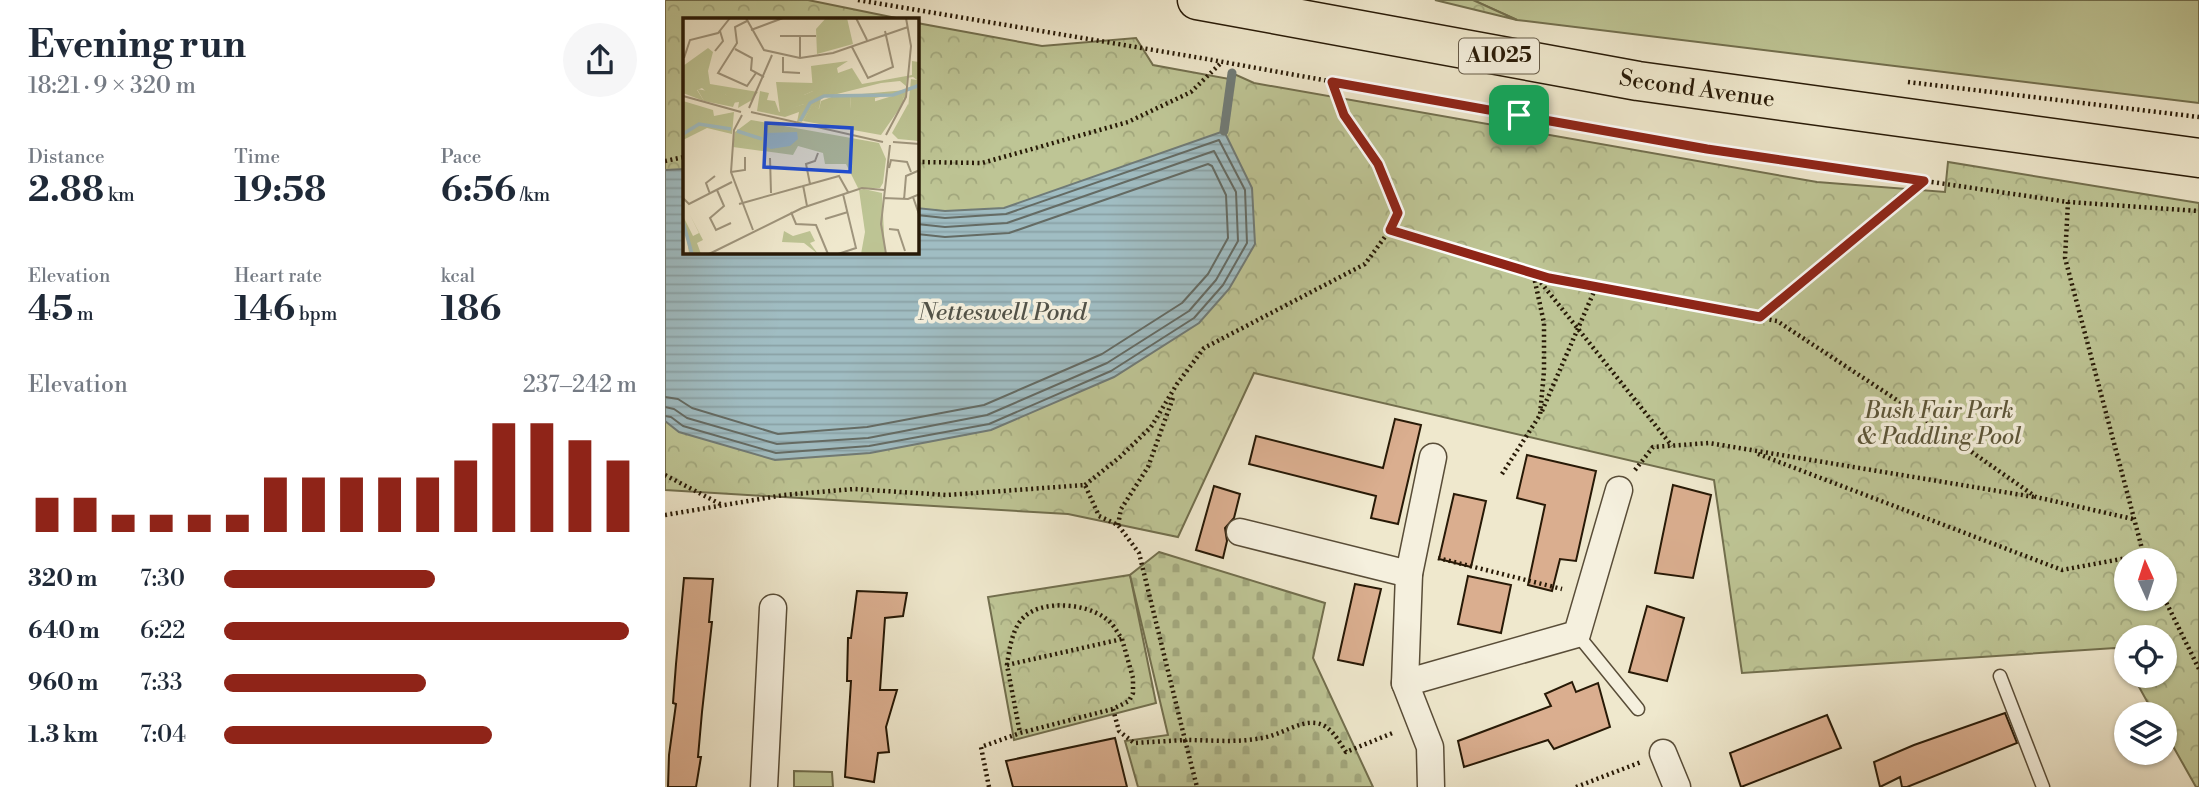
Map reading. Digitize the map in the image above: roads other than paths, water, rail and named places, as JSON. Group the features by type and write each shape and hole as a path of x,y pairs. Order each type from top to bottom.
{"main road":[{"name":"Second Avenue","path":"1197,0 1638,81 2199,158"}],"street":[{"path":"1431,787 1430,747 1405,683 1411,563 1433,457"},
{"path":"1405,683 1577,634 1619,490"},
{"path":"1240,532 1411,563"},
{"path":"764,787 773,608"},
{"path":"1663,753 1677,787"}],"lane":[{"path":"1577,634 1638,709"},
{"path":"2000,676 2043,787"}],"water":[{"name":"Netteswell Pond","path":"1224,131 1252,188 1255,244 1229,289 1199,323 1114,377 991,430 870,453 775,460 679,432 665,421 665,170 683,169 683,254 919,254 919,208 945,211 1004,208"}],"waterway":[{"path":"1224,131 1232,73"}],"park label":[{"name":"Bush Fair Park & Paddling Pool","path":"1939,424"}]}
